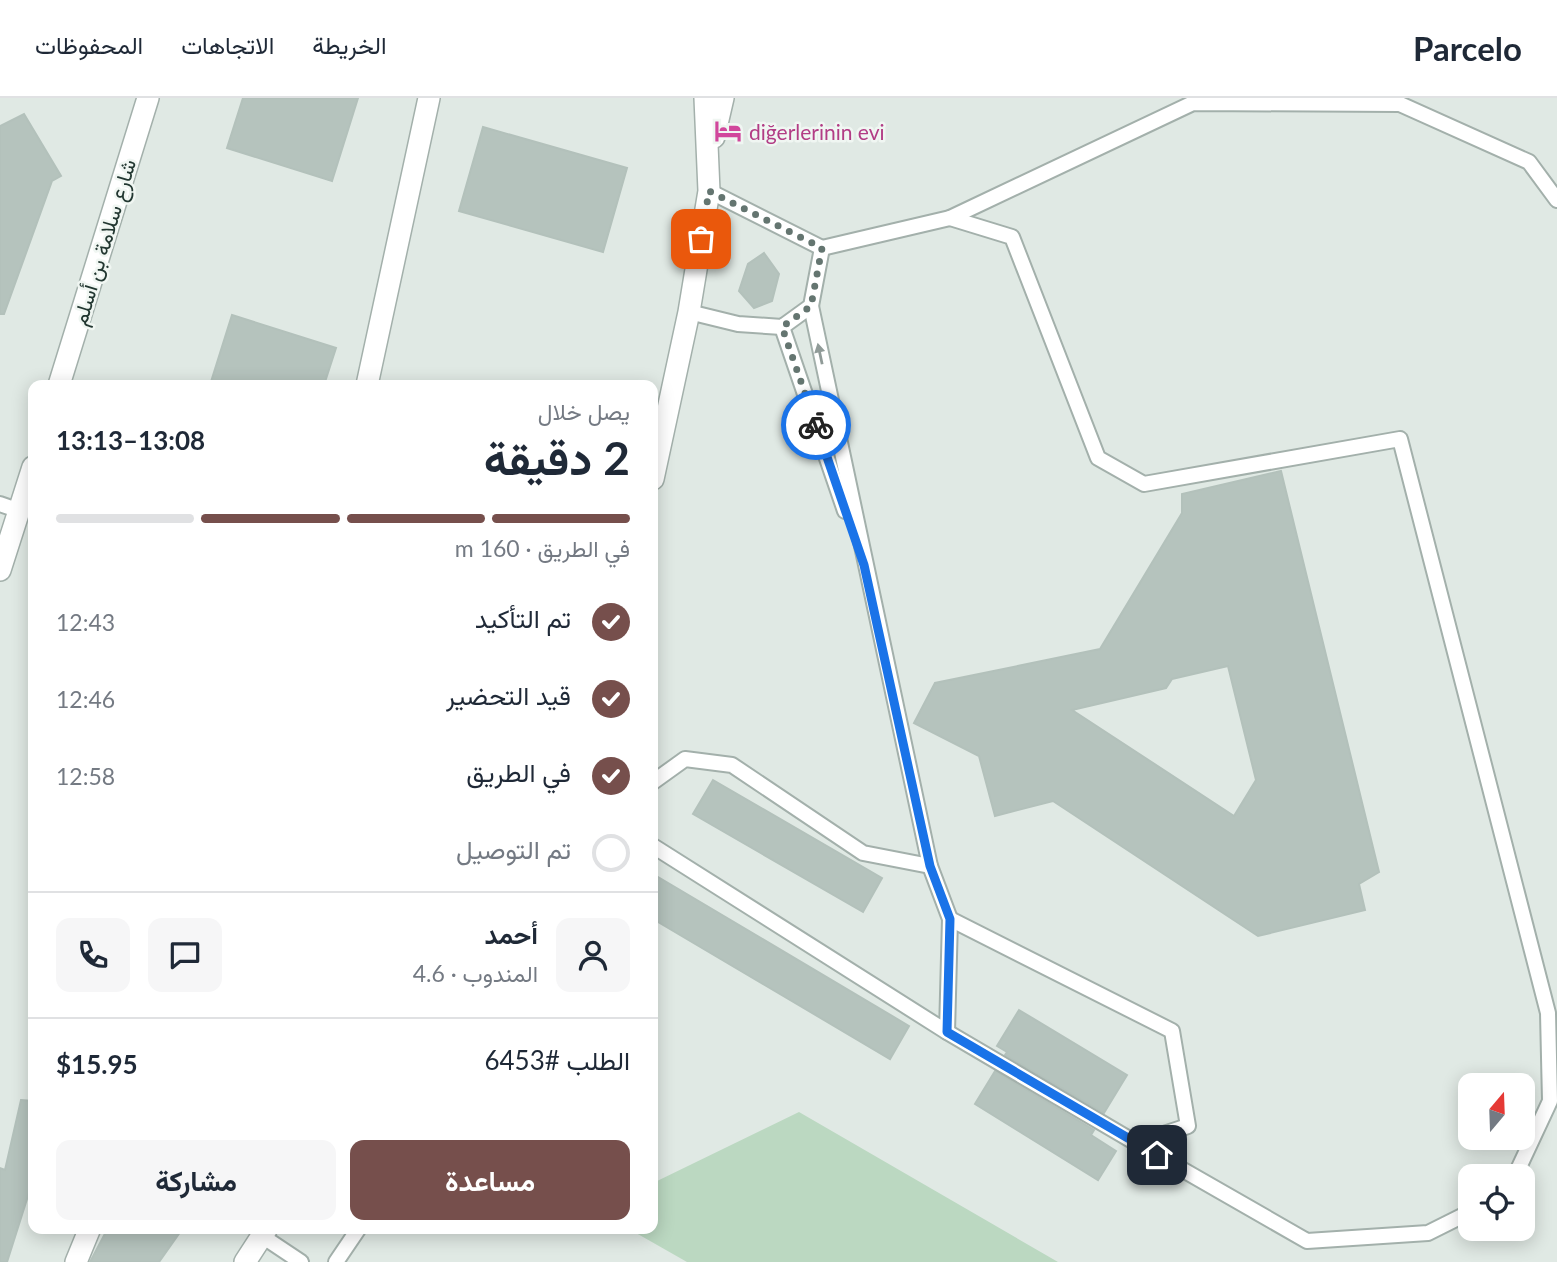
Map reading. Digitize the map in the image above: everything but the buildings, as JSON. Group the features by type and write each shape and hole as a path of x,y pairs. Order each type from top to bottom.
{"street":[{"name":"شارع سلامة بن أسلم","path":"61,380 148,98"},
{"path":"369,380 429,98"},
{"path":"658,456 689,312 709,191 705,98"},
{"path":"709,156 723,98"},
{"path":"0,570 10,507 28,476"},
{"path":"76,1262 88,1234"},
{"path":"245,1262 263,1234"}],"lane":[{"path":"709,191 822,248 950,218 1193,103 1400,104 1529,162 1557,200"},
{"path":"950,218 1012,237 1098,458 1143,484 1400,439 1548,1013 1550,1101 1521,1164"},
{"path":"822,248 811,306 930,866 950,919 947,1032"},
{"path":"689,312 738,324 782,327 811,306"},
{"path":"782,327 864,565"},
{"path":"658,778 685,759 732,765 863,853 930,866"},
{"path":"658,849 947,1032 1307,1241 1428,1233 1458,1218"},
{"path":"950,919 1172,1031 1188,1126 1136,1143"},
{"path":"266,1234 301,1262"},
{"path":"336,1262 355,1234"}],"green space":[{"path":"799,1112 1058,1262 687,1262 638,1234 658,1234 658,1181"}],"way so far":[{"path":"701,239 709,191 822,248 811,306 782,327 816,425"}],"place":[{"name":"diğerlerinin evi","path":"728,131"}],"route":[{"path":"816,425 864,565 930,866 950,919 947,1032 1157,1155"}]}
